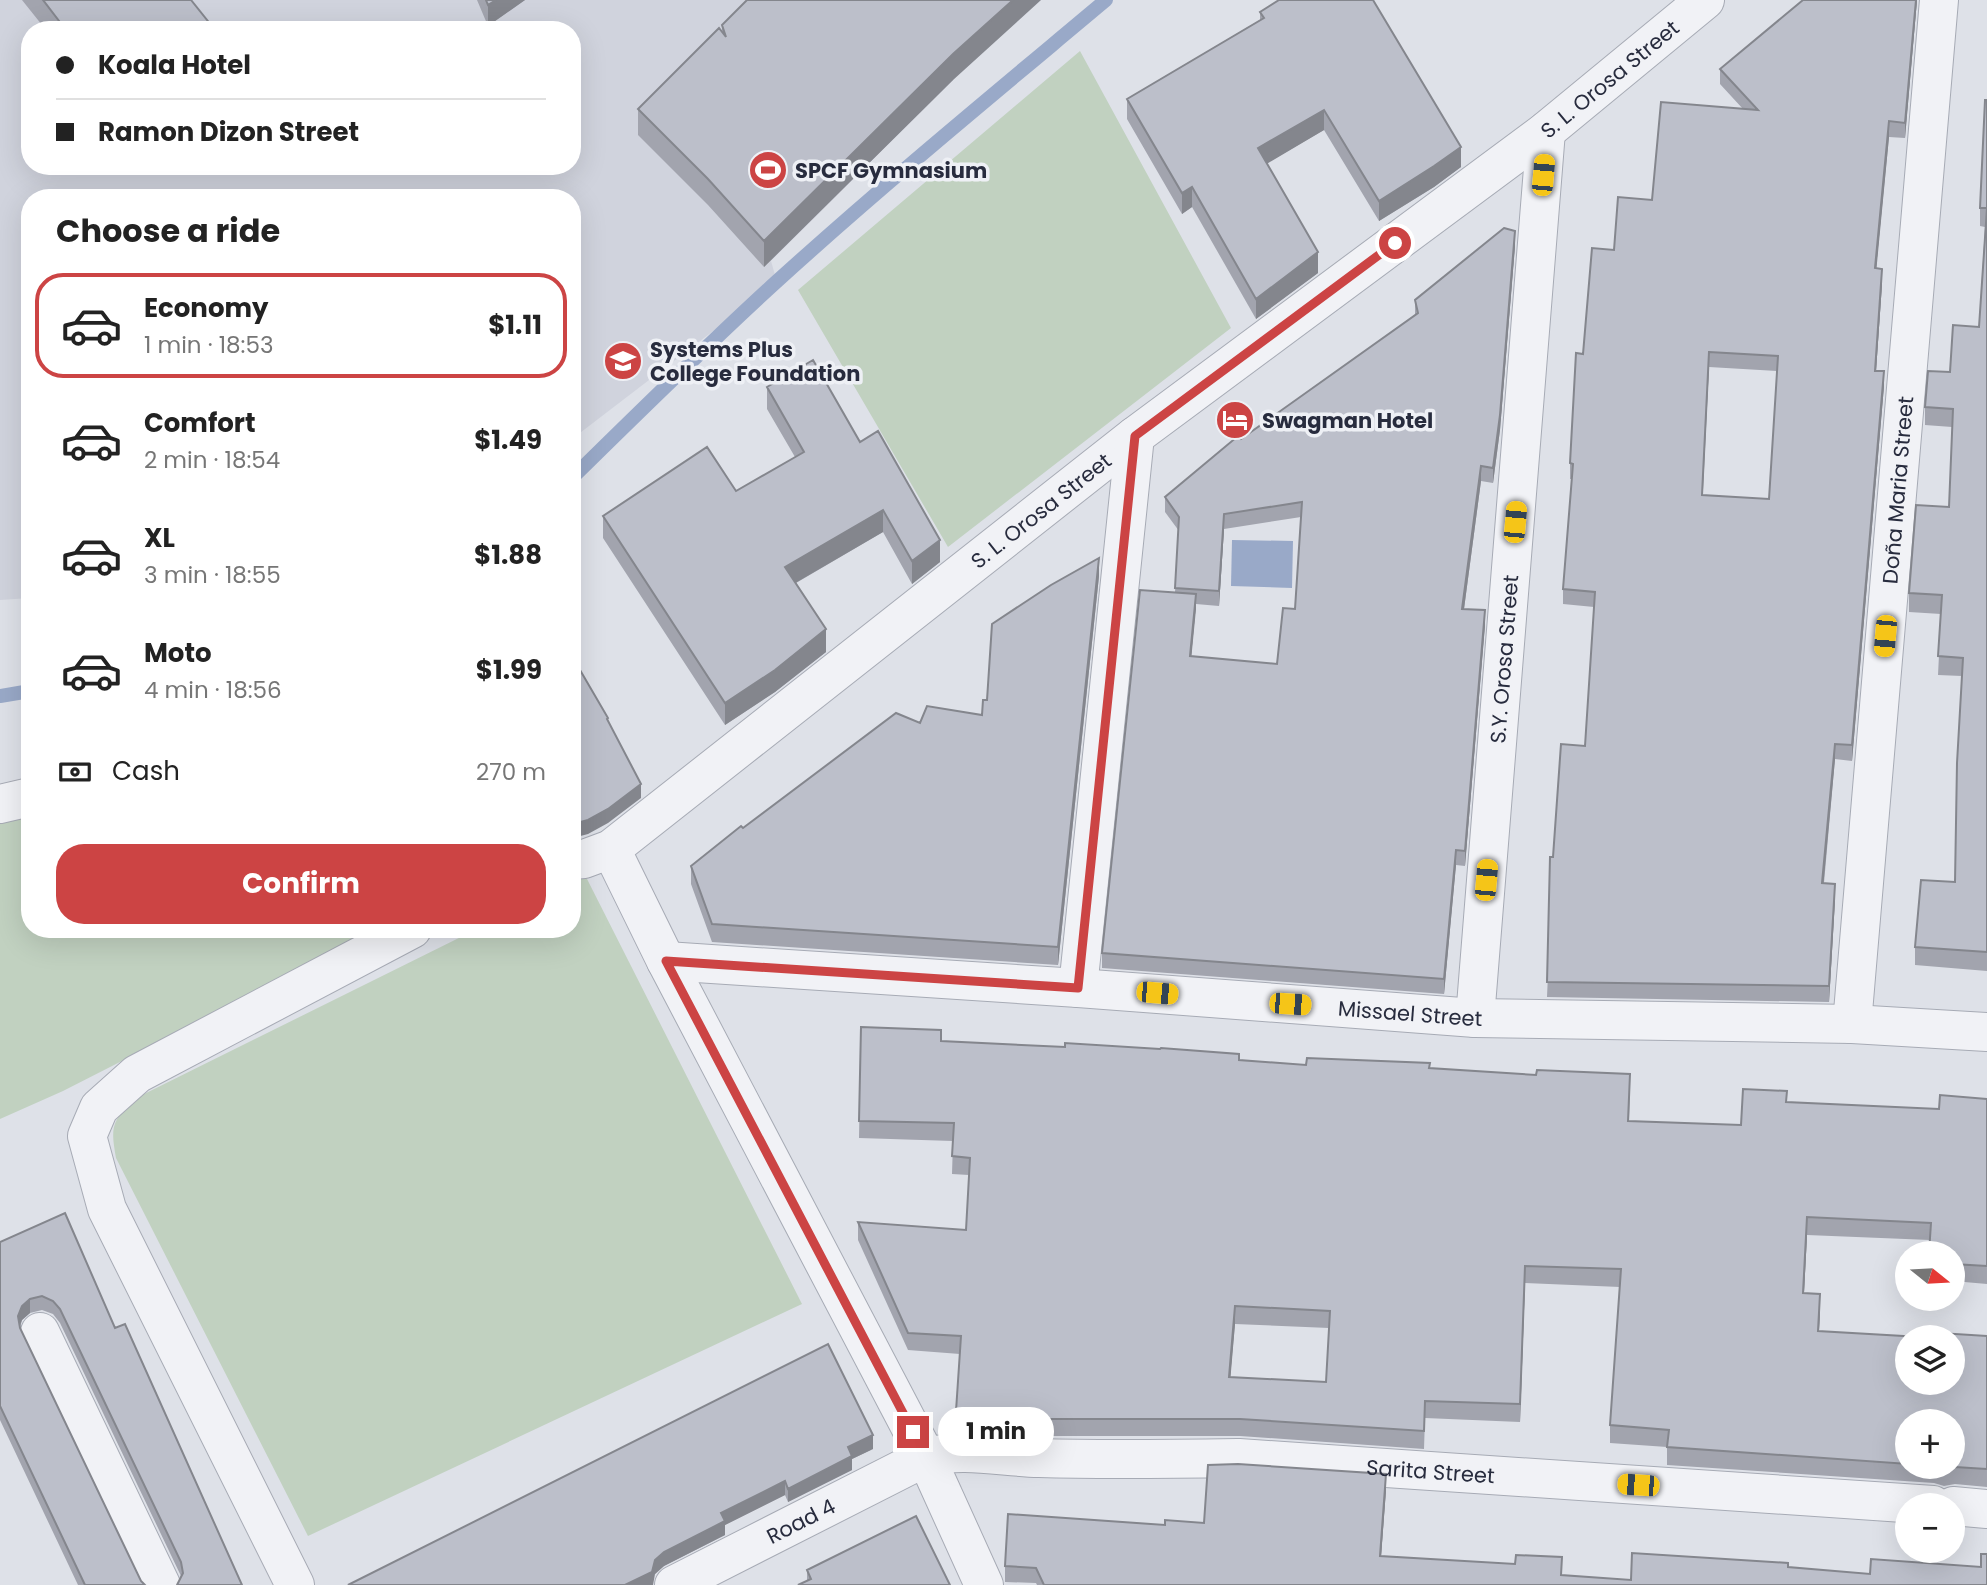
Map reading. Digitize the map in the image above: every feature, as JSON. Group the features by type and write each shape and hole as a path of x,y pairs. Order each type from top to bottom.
{"street":[{"name":"S. L. Orosa Street","path":"581,859 611,849 1135,436 1546,131 1705,0"},
{"name":"Doña Maria Street","path":"1852,1024 1939,0"},
{"name":"S.Y. Orosa Street","path":"1475,1018 1546,131"},
{"path":"1078,988 1135,436"},
{"path":"0,804 21,798"},
{"path":"611,849 666,961 926,1457 984,1585"},
{"path":"291,1584 107,1209 87,1136 99,1108 137,1074 395,938"},
{"name":"Missael Street","path":"666,961 1475,1018 1852,1024 1987,1032"},
{"path":"40,1332 161,1585"},
{"name":"Sarita Street","path":"926,1457 966,1452 1062,1459 1239,1458 1895,1502"},
{"name":"Road 4","path":"674,1585 926,1457"},
{"path":"1965,1507 1987,1509"}],"shaded area":[{"name":"Systems Plus College Foundation","path":"0,0 1041,0 953,80 771,261 777,282 581,432 581,189 21,189 21,599 0,600"}],"green space":[{"path":"1080,51 1231,328 948,547 798,290"},
{"path":"21,814 21,938 363,938 63,1091 0,1119 0,822"},
{"path":"585,875 802,1304 308,1536 116,1158 113,1133 116,1121 130,1101 459,938 581,938 581,877"}],"water":[{"path":"1232,540 1293,541 1292,588 1231,586"}],"building":[{"path":"43,0 191,0 208,21 59,21"},
{"name":"SPCF Gymnasium","path":"747,0 1013,0 953,54 764,241 708,179 638,109 719,28 726,37 722,25"},
{"path":"1279,0 1373,0 1461,147 1379,201 1324,110 1258,148 1318,252 1256,299 1192,187 1182,193 1127,99 1264,18 1260,12"},
{"path":"1803,0 1916,0 1905,123 1889,121 1875,268 1882,269 1875,371 1884,371 1852,745 1835,744 1822,883 1835,884 1829,986 1547,982 1550,857 1553,857 1561,744 1585,746 1595,592 1563,589 1573,464 1570,463 1576,353 1583,354 1592,248 1614,250 1618,197 1652,200 1661,102 1758,110 1720,69","holes":["1709,352 1778,356 1769,499 1702,495"]},
{"path":"1985,100 1987,208 1980,208"},
{"path":"1987,208 1987,952 1915,947 1921,880 1955,882 1957,763 1963,658 1938,656 1942,595 1909,593 1916,505 1949,507 1953,409 1925,407 1928,371 1950,372 1953,325 1979,327"},
{"path":"1504,228 1515,231 1500,415 1493,468 1481,466 1462,609 1485,610 1465,851 1456,850 1444,979 1102,953 1140,590 1196,594 1190,656 1277,664 1283,608 1295,609 1302,502 1224,514 1219,591 1175,588 1179,517 1165,497 1238,436 1241,439 1418,313 1415,300"},
{"path":"813,360 860,442 878,431 940,540 912,561 883,510 785,567 826,629 775,670 725,703 603,516 707,447 736,491 804,452 767,387"},
{"path":"1099,558 1058,947 712,924 691,866 741,826 743,828 896,713 920,723 927,706 982,715 983,700 987,700 992,624 1051,585"},
{"path":"581,672 641,784 608,809 581,822"},
{"path":"861,1027 941,1030 941,1041 1161,1048 1239,1054 1239,1060 1306,1065 1307,1058 1430,1063 1429,1068 1536,1075 1537,1070 1630,1074 1628,1121 1741,1125 1743,1089 1787,1091 1786,1102 1939,1109 1940,1095 1987,1099 1987,1266 1965,1265 1965,1241 1930,1241 1931,1223 1807,1217 1803,1293 1820,1294 1818,1331 1895,1335 1895,1395 1965,1395 1965,1335 1987,1336 1987,1469 1965,1468 1965,1409 1895,1409 1895,1463 1667,1447 1669,1430 1610,1425 1621,1269 1525,1266 1520,1404 1425,1401 1424,1431 1240,1419 1040,1419 956,1411 961,1336 908,1333 858,1222 966,1230 970,1158 952,1156 954,1123 859,1121","holes":["1235,1306 1330,1311 1326,1382 1229,1377"]},
{"path":"65,1213 115,1328 125,1324 242,1585 177,1585 183,1573 181,1562 60,1309 53,1301 42,1296 30,1299 22,1306 18,1316 20,1328 145,1585 85,1585 0,1406 0,1242"},
{"path":"828,1344 873,1435 848,1447 852,1456 788,1489 785,1481 721,1513 725,1521 664,1552 655,1560 652,1572 625,1585 348,1585"},
{"path":"1238,1464 1386,1474 1380,1556 1515,1564 1516,1555 1562,1557 1561,1575 1631,1580 1632,1553 1788,1563 1788,1567 1870,1574 1871,1559 1895,1561 1895,1563 1981,1567 1981,1554 1987,1554 1987,1585 1044,1585 1036,1568 1005,1566 1008,1514 1165,1525 1165,1520 1204,1523 1208,1465"},
{"path":"916,1516 950,1585 798,1585 811,1579 807,1570"}],"waterway":[{"path":"581,469 775,283 939,140 1106,0"},
{"path":"0,696 21,692"}],"place":[{"name":"SPCF Gymnasium","path":"768,170"},
{"name":"Systems Plus College Foundation","path":"623,361"},
{"name":"Swagman Hotel","path":"1235,420"}],"route":[{"path":"913,1432 666,961 1078,988 1135,436 1395,243"}]}
